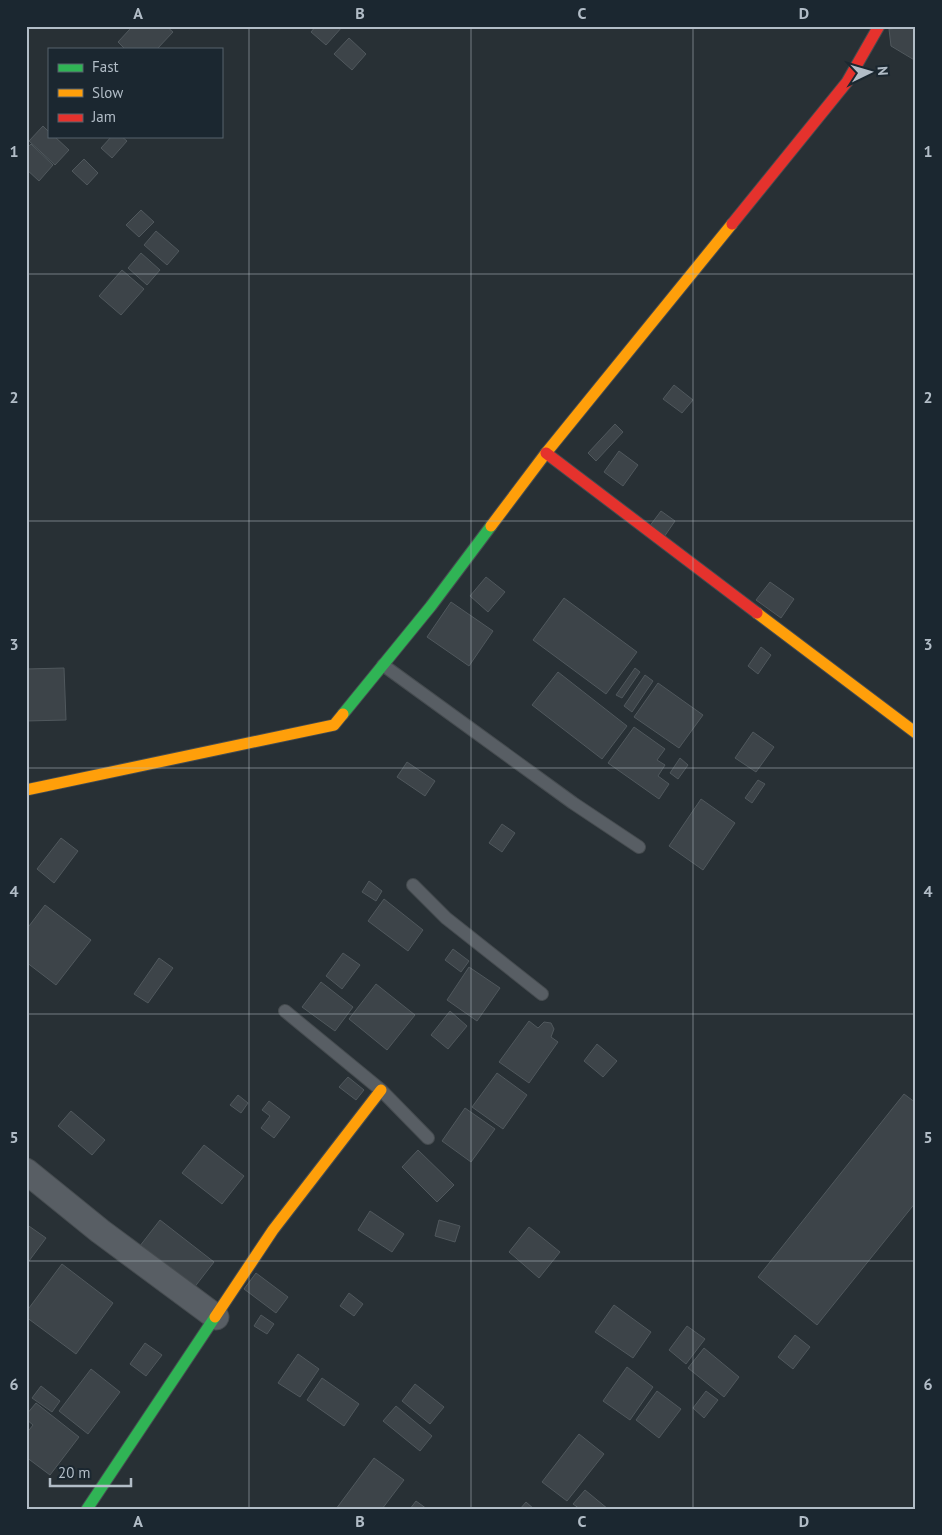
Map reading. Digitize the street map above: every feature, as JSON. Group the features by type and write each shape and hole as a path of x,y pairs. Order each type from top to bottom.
{"street":[{"path":"26,790 334,726 431,606 546,453 846,82 879,26"},
{"path":"546,453 916,733"},
{"path":"88,1509 273,1230 380,1090"},
{"path":"26,1171 100,1231 216,1317"}],"lane":[{"path":"383,665 573,803 639,847"},
{"path":"413,885 446,918 542,994"},
{"path":"285,1011 380,1090 428,1138"}],"building":[{"path":"128,26 166,26 173,32 158,48 124,48 118,42 130,29"},
{"path":"316,26 343,26 326,45 311,32"},
{"path":"916,26 916,61 891,46 889,29"},
{"path":"349,38 366,54 352,70 334,54"},
{"path":"43,126 48,131 48,138 56,138 69,150 55,165 29,141"},
{"path":"110,138 123,138 127,141 112,158 101,148"},
{"path":"31,144 53,165 39,181 26,169 26,149"},
{"path":"84,159 98,173 87,185 72,171"},
{"path":"141,210 154,222 139,237 126,225"},
{"path":"156,231 179,251 167,265 144,245"},
{"path":"141,253 160,270 147,285 128,268"},
{"path":"122,270 144,289 121,315 99,296"},
{"path":"674,385 693,400 682,413 663,399"},
{"path":"615,424 623,432 596,461 588,453"},
{"path":"619,451 638,465 623,486 604,472"},
{"path":"661,511 675,521 664,537 649,527"},
{"path":"486,577 505,592 488,612 470,596"},
{"path":"770,582 794,599 781,618 756,600"},
{"path":"564,598 637,652 606,694 533,640"},
{"path":"451,602 493,631 469,666 427,637"},
{"path":"761,647 771,655 758,674 748,666"},
{"path":"64,668 66,720 26,721 26,669"},
{"path":"635,668 640,672 622,698 616,695"},
{"path":"558,672 627,726 602,759 532,705"},
{"path":"645,675 653,681 632,712 624,706"},
{"path":"658,683 703,715 679,748 634,717"},
{"path":"634,727 665,749 657,760 665,765 658,776 669,784 659,799 608,763"},
{"path":"753,732 774,747 756,772 735,758"},
{"path":"680,758 688,765 678,779 670,773"},
{"path":"407,762 435,781 425,796 397,777"},
{"path":"758,780 765,784 752,803 745,798"},
{"path":"701,799 735,823 703,870 669,846"},
{"path":"502,824 515,833 502,852 489,843"},
{"path":"61,838 78,851 54,883 37,869"},
{"path":"369,881 382,891 376,901 362,892"},
{"path":"384,899 423,930 408,951 368,921"},
{"path":"45,905 91,940 56,985 26,962 26,930"},
{"path":"453,949 469,961 461,972 445,960"},
{"path":"343,953 360,965 342,989 326,976"},
{"path":"159,958 173,968 148,1003 134,994"},
{"path":"469,967 500,988 477,1021 447,1000"},
{"path":"321,982 353,1007 335,1031 302,1007"},
{"path":"376,984 415,1015 387,1050 349,1019"},
{"path":"450,1011 467,1026 448,1049 431,1035"},
{"path":"529,1021 538,1028 544,1022 551,1023 554,1029 551,1037 558,1042 529,1083 499,1062"},
{"path":"597,1044 617,1061 603,1077 584,1061"},
{"path":"497,1073 527,1095 503,1129 472,1107"},
{"path":"348,1077 364,1090 356,1100 339,1087"},
{"path":"904,1094 916,1103 916,1202 817,1325 758,1277"},
{"path":"238,1095 248,1103 241,1113 230,1105"},
{"path":"269,1101 290,1117 274,1138 261,1128 270,1116 262,1110"},
{"path":"465,1108 495,1129 471,1162 442,1141"},
{"path":"71,1111 105,1140 92,1155 58,1126"},
{"path":"204,1145 244,1176 222,1204 182,1173"},
{"path":"418,1150 454,1185 437,1202 402,1167"},
{"path":"370,1211 404,1234 392,1252 358,1230"},
{"path":"160,1220 214,1262 190,1293 136,1251"},
{"path":"439,1220 460,1226 455,1242 435,1236"},
{"path":"26,1224 46,1238 26,1265"},
{"path":"529,1227 560,1252 539,1278 509,1252"},
{"path":"62,1264 113,1303 76,1354 26,1317 26,1312"},
{"path":"256,1273 288,1297 276,1313 244,1289"},
{"path":"349,1293 363,1304 354,1316 340,1306"},
{"path":"614,1305 651,1332 633,1358 595,1332"},
{"path":"261,1315 274,1324 267,1334 254,1326"},
{"path":"687,1326 705,1339 686,1364 669,1350"},
{"path":"795,1335 810,1347 793,1369 778,1357"},
{"path":"145,1343 162,1355 146,1376 130,1364"},
{"path":"704,1348 739,1377 724,1397 688,1368"},
{"path":"298,1354 319,1369 300,1397 278,1383"},
{"path":"627,1367 653,1387 630,1420 603,1401"},
{"path":"91,1369 120,1392 88,1434 59,1411"},
{"path":"322,1378 359,1404 344,1426 307,1400"},
{"path":"415,1384 444,1407 430,1424 402,1401"},
{"path":"41,1386 60,1401 52,1412 32,1398"},
{"path":"657,1391 681,1409 659,1438 636,1420"},
{"path":"706,1391 718,1400 704,1418 693,1408"},
{"path":"36,1403 79,1437 50,1475 26,1457 26,1434 33,1425 26,1419 26,1415"},
{"path":"396,1406 432,1436 420,1451 383,1421"},
{"path":"579,1434 604,1454 567,1501 542,1482"},
{"path":"374,1458 404,1480 382,1509 336,1509"},
{"path":"585,1490 608,1509 580,1509 573,1504"},
{"path":"416,1501 427,1509 410,1509"},
{"path":"526,1502 534,1509 520,1509"}],"traffic: fast":[{"path":"343,714 431,606 491,526"},
{"path":"87,1509 215,1317"}],"traffic: slow":[{"path":"491,526 546,453 732,224"},
{"path":"757,613 916,733"},
{"path":"26,790 334,725 343,714"},
{"path":"215,1317 273,1230 381,1090"}],"traffic: jam":[{"path":"732,224 847,82 879,26"},
{"path":"546,453 757,613"}]}
